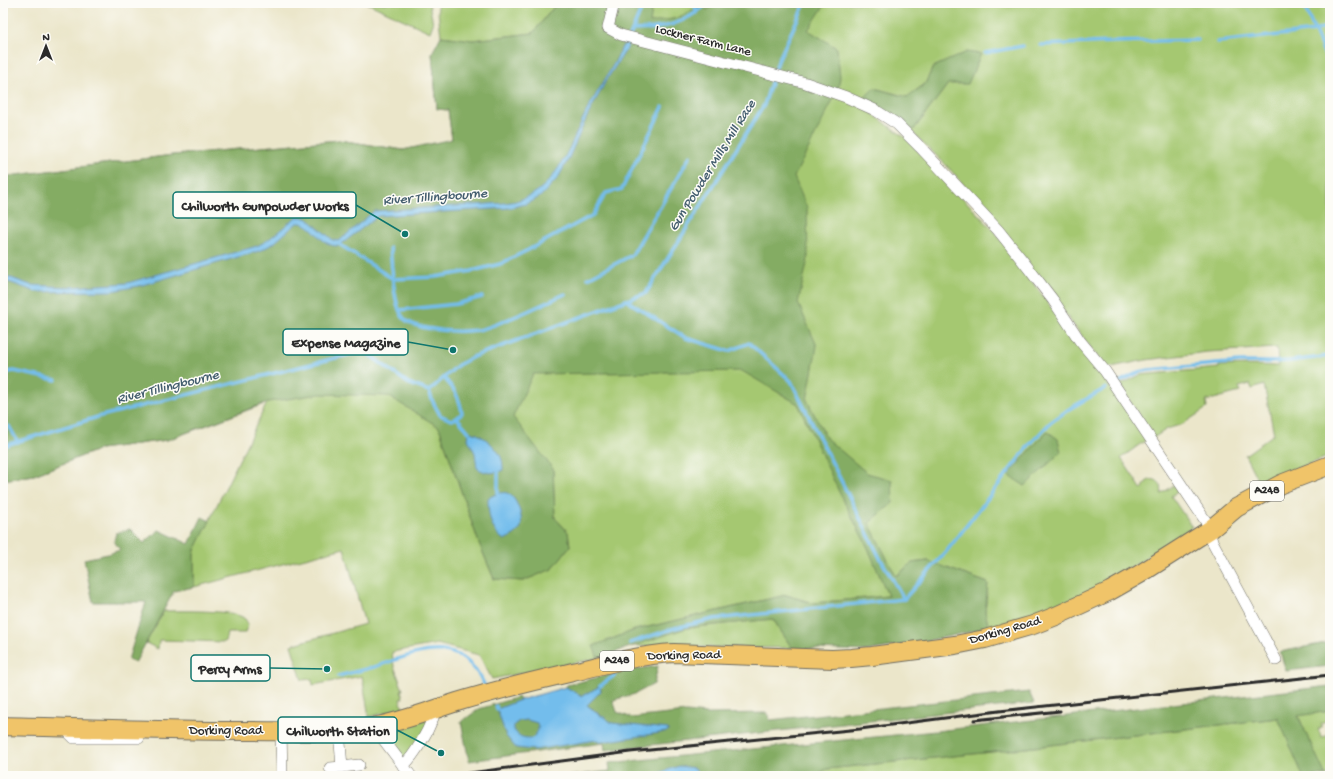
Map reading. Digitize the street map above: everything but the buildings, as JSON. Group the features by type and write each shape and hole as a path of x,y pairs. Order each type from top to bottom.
{"main road":[{"name":"Dorking Road","path":"3,726 67,728 135,734 339,731 374,727 482,694 629,658 674,653 845,658 929,649 977,640 1033,625 1078,606 1140,574 1211,532 1236,508 1259,495 1281,484 1330,465"}],"street":[{"name":"Lockner Farm Lane","path":"614,3 608,28 622,35 806,83 846,97 875,110 897,124 998,230 1052,300 1080,341 1105,371 1211,532"},
{"path":"1211,532 1211,539 1276,660"},
{"path":"403,766 413,754 431,723 433,718 430,710"},
{"path":"374,727 410,776"},
{"path":"281,731 285,776"},
{"path":"339,731 342,767"},
{"path":"135,734 185,739"},
{"path":"330,768 359,765"}],"green space":[{"path":"367,3 429,3 433,24 430,32"},
{"path":"437,3 557,3 533,33 473,40 441,36"},
{"path":"557,3 653,3 650,23 677,18 700,6 708,10 713,3 826,3 808,30 837,48 840,77 838,90 794,177 807,208 808,259 798,303 817,346 807,400 827,439 867,473 892,480 893,503 869,523 896,576 912,563 928,561 988,583 985,612 989,628 921,642 865,651 792,648 773,619 686,628 598,658 593,646 635,630 786,595 813,603 888,596 868,548 840,494 798,404 742,371 533,374 513,417 553,469 555,518 568,532 570,546 552,569 523,581 494,579 479,543 439,427 388,396 320,394 268,402 167,440 100,449 34,475 3,480 3,183 9,176 173,155 339,140 403,150 452,139 448,110 437,109 432,53 441,36 473,40 533,33"},
{"path":"653,3 1330,3 1330,456 1259,483 1245,455 1274,434 1264,385 1252,389 1250,384 1239,387 1240,392 1206,401 1207,408 1183,424 1167,429 1153,438 1120,385 1140,375 1219,368 1219,366 1278,366 1277,348 1207,352 1146,360 1106,368 991,215 947,166 912,132 948,84 933,67 925,84 907,97 874,88 873,114 907,139 995,232 1112,389 1146,440 1121,458 1142,490 1146,482 1149,480 1155,480 1160,484 1162,490 1161,494 1176,484 1181,490 1171,496 1192,527 1111,580 1059,605 989,628 985,612 988,583 928,561 912,563 896,576 888,596 813,603 786,595 635,630 594,646 598,658 492,679 479,655 437,644 392,652 394,666 403,690 401,690 403,698 400,699 403,708 369,717 362,676 313,685 312,679 302,680 291,645 365,624 344,548 194,587 194,552 267,403 167,440 100,449 34,475 3,480 3,183 9,176 173,155 339,140 403,150 452,140 448,110 437,109 432,53 455,56 649,23","holes":["439,427 553,469 555,518 568,532 570,546 552,569 523,581 494,579 479,543"]},
{"path":"967,52 981,54 968,84 948,84 912,132 890,113 862,100 874,88 907,97 925,84 933,67"},
{"path":"1047,431 1058,439 1061,452 1025,486 1008,475"},
{"path":"202,517 210,521 194,552 194,587 174,591 135,663 128,660 146,602 93,602 84,559 120,550 114,541 116,533 130,529 144,543 159,530 189,544"},
{"path":"164,611 219,612 239,616 247,621 248,625 246,633 227,633 225,642 159,640 158,649 146,643"},
{"path":"773,619 792,648 632,646 686,628"},
{"path":"1330,642 1330,666 1286,671 1280,652"},
{"path":"658,666 654,684 635,694 613,700 617,712 632,718 686,712 707,714 767,713 770,720 1029,692 1034,703 605,750 604,743 469,761 461,722 479,709 518,697 520,700 600,723 600,714 587,705 601,691 600,687 582,696 566,687 567,685 624,671"},
{"path":"1330,686 1330,711 1298,716 1326,776 1303,776 1278,718 992,752 827,769 814,776 570,776 610,771 609,763 936,731"},
{"path":"1330,711 1330,720 1321,724 1322,727 1318,729 1322,738 1330,734 1330,776 814,776 827,769 992,752 1278,718 1311,745 1298,715"},
{"path":"433,718 407,762 374,727"}],"water":[{"path":"623,45 628,47 606,81 558,178 540,197 526,204 510,208 378,216 339,246 330,245 307,225 297,223 273,244 259,251 139,286 112,291 36,292 3,280 3,275 31,285 70,287 127,283 257,246 268,240 296,217 308,219 333,240 339,241 374,211 504,203 519,200 544,186 562,162 587,110"},
{"path":"469,432 478,435 493,446 503,462 503,470 490,473 477,468 475,453 468,439"},
{"path":"498,493 507,493 511,495 517,504 521,515 520,529 513,536 504,540 499,536 493,527 489,510 488,498"},
{"path":"600,686 601,691 587,705 600,716 612,723 669,730 666,732 602,742 597,740 534,750 516,748 506,736 497,709 520,700 566,687 582,696","holes":["527,720 537,723 538,731 532,738 522,737 514,730 514,725 519,721"]},
{"path":"679,766 695,768 700,776 650,776"}],"waterway":[{"name":"River Tillingbourne","path":"624,50 644,3"},
{"path":"694,3 697,13"},
{"path":"633,30 664,27 682,21 708,3"},
{"name":"River Tillingbourne","path":"3,446 101,416 364,351 408,383 429,391 458,365 475,356 646,293 764,105 778,61 805,3"},
{"path":"1303,3 1330,67"},
{"path":"1218,42 1315,31 1330,25"},
{"path":"1041,45 1198,40"},
{"path":"985,53 1023,46"},
{"path":"339,244 393,279 435,277 472,271 500,264 593,215 606,193 622,189 663,107"},
{"path":"588,278 632,255 690,156"},
{"path":"390,248 398,308 405,320 423,327 452,331 478,330 512,318 565,294"},
{"path":"400,310 456,304 482,297"},
{"path":"626,300 686,338 729,351 749,343 791,381 880,558 904,599"},
{"path":"1119,382 1139,372 1149,370 1240,362 1290,361 1330,356"},
{"path":"3,373 14,371 56,380"},
{"path":"444,378 454,390 460,403 462,413 457,418"},
{"path":"630,643 675,628 714,619 904,599 946,552 1030,444 1050,423 1069,409 1106,388"},
{"path":"429,391 440,415 451,420 457,418 469,432"},
{"name":"River Tillingbourne","path":"9,426 18,442"},
{"path":"498,472 498,493"},
{"path":"338,676 374,667 405,656 435,651 449,652 462,657 474,668 484,684"},
{"path":"600,686 615,675"}],"railway":[{"path":"447,776 630,752 860,729 999,711 1330,675"},
{"path":"974,720 1060,711"}],"place":[{"name":"Chilworth Gunpowder Works","path":"405,234"},
{"name":"Expense Magazine","path":"453,350"},
{"name":"Percy Arms","path":"327,669"},
{"name":"Chilworth Station","path":"441,753"}],"water label":[{"name":"Gun Powder Mills Mill Race","path":"713,166"}]}
